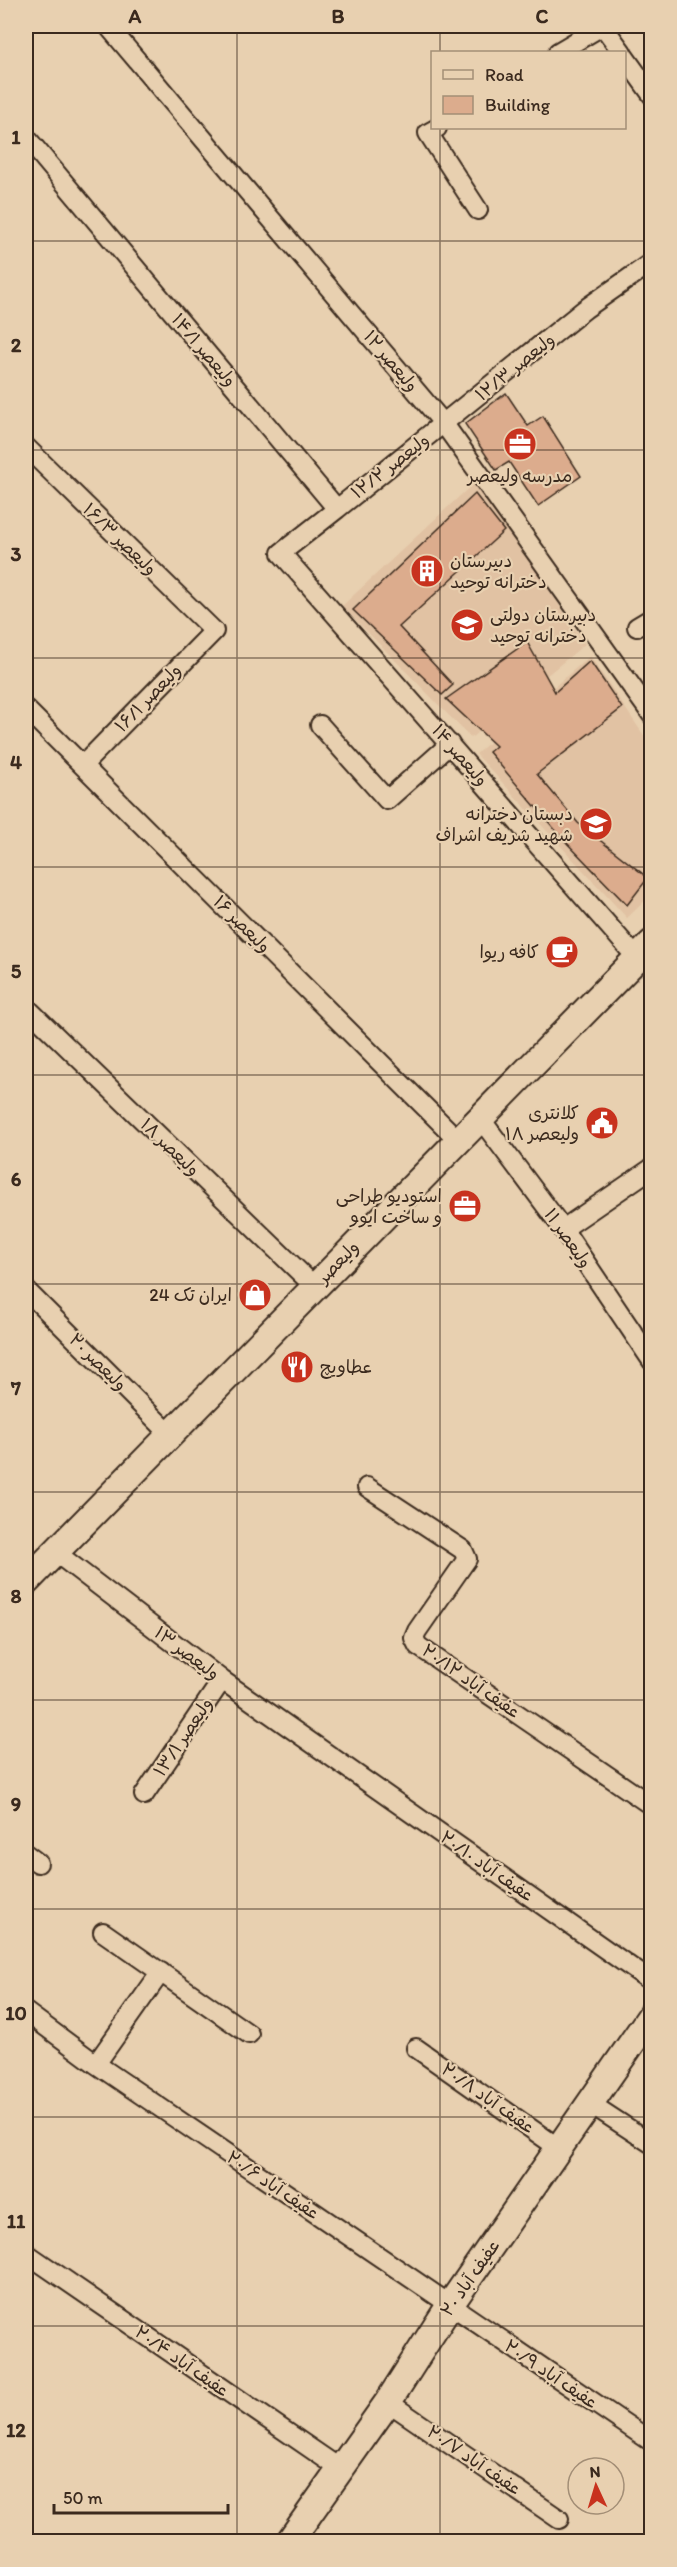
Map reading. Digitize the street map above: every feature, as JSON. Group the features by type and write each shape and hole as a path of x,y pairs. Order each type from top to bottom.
{"main road":[{"name":"ولیعصر","path":"26,1582 644,951"},
{"name":"عفیف آباد ۲۰","path":"289,2541 388,2402 450,2305 560,2149 651,2014"}],"street":[{"name":"۱۲ ولیعصر","path":"108,26 444,424 651,715"},
{"path":"560,51 602,26 621,51"},
{"path":"626,59 651,95"},
{"path":"434,129 428,133 478,210"},
{"name":"۱۴/۱ ولیعصر","path":"26,137 336,509"},
{"name":"۱۲/۳ ولیعصر","path":"444,424 585,309 651,262"},
{"name":"۱۲/۲ ولیعصر","path":"336,509 444,424"},
{"name":"۱۶/۳ ولیعصر","path":"26,447 214,631"},
{"name":"۱۴ ولیعصر","path":"336,509 281,553 450,744 644,951"},
{"name":"۱۶/۱ ولیعصر","path":"82,765 214,631"},
{"name":"۱۶ ولیعصر","path":"26,710 458,1140"},
{"path":"320,725 387,800 450,744"},
{"name":"۱۸ ولیعصر","path":"26,1007 315,1287"},
{"name":"۱۱ ولیعصر","path":"480,1118 563,1229 651,1362"},
{"path":"563,1229 651,1168"},
{"name":"۲۰ ولیعصر","path":"26,1290 170,1434"},
{"name":"عفیف آباد ۲۰/۱۲","path":"367,1487 463,1550 467,1559 417,1630 414,1638 418,1646 651,1806"},
{"name":"۱۳ ولیعصر","path":"56,1552 222,1680 323,1749"},
{"name":"۱۳/۱ ولیعصر","path":"144,1795 222,1680"},
{"name":"عفیف آباد ۲۰/۱۰","path":"323,1749 651,1982"},
{"path":"103,1932 249,2034"},
{"path":"96,2064 160,1972"},
{"name":"عفیف آباد ۲۰/۶","path":"26,2012 96,2064 450,2305"},
{"name":"عفیف آباد ۲۰/۸","path":"416,2048 560,2149"},
{"path":"591,2104 651,2144"},
{"name":"عفیف آباد ۲۰/۴","path":"26,2253 339,2468"},
{"name":"عفیف آباد ۲۰/۹","path":"450,2305 651,2442"},
{"name":"عفیف آباد ۲۰/۷","path":"388,2402 560,2519"}],"shaded area":[{"name":"دبیرستان دولتی دخترانه توحید","path":"477,480 585,644 471,738 342,606"},
{"name":"دبستان دخترانه شهید شریف اشراف","path":"590,656 651,746 651,895 627,918 476,754"}],"building":[{"name":"مدرسه ولیعصر","path":"506,393 528,426 543,416 581,476 538,506 509,462 496,470 465,424"},
{"name":"دبیرستان دخترانه توحید","path":"475,494 504,531 399,627 453,685 442,695 353,610"},
{"path":"527,642 555,692 590,661 622,708 537,774 578,823 648,878 627,905 563,839 489,752 496,746 446,699"}],"place":[{"name":"مدرسه ولیعصر","path":"520,444"},
{"name":"دبیرستان دخترانه توحید","path":"427,571"},
{"name":"دبیرستان دولتی دخترانه توحید","path":"467,625"},
{"name":"دبستان دخترانه شهید شریف اشراف","path":"596,824"},
{"name":"کافه ریوا","path":"562,952"},
{"name":"کلانتری ۱۸ ولیعصر","path":"602,1123"},
{"name":"استودیو طراحی و ساخت ایوو","path":"465,1206"},
{"name":"ایران تک 24","path":"255,1295"},
{"name":"عطاویچ","path":"297,1367"}]}
